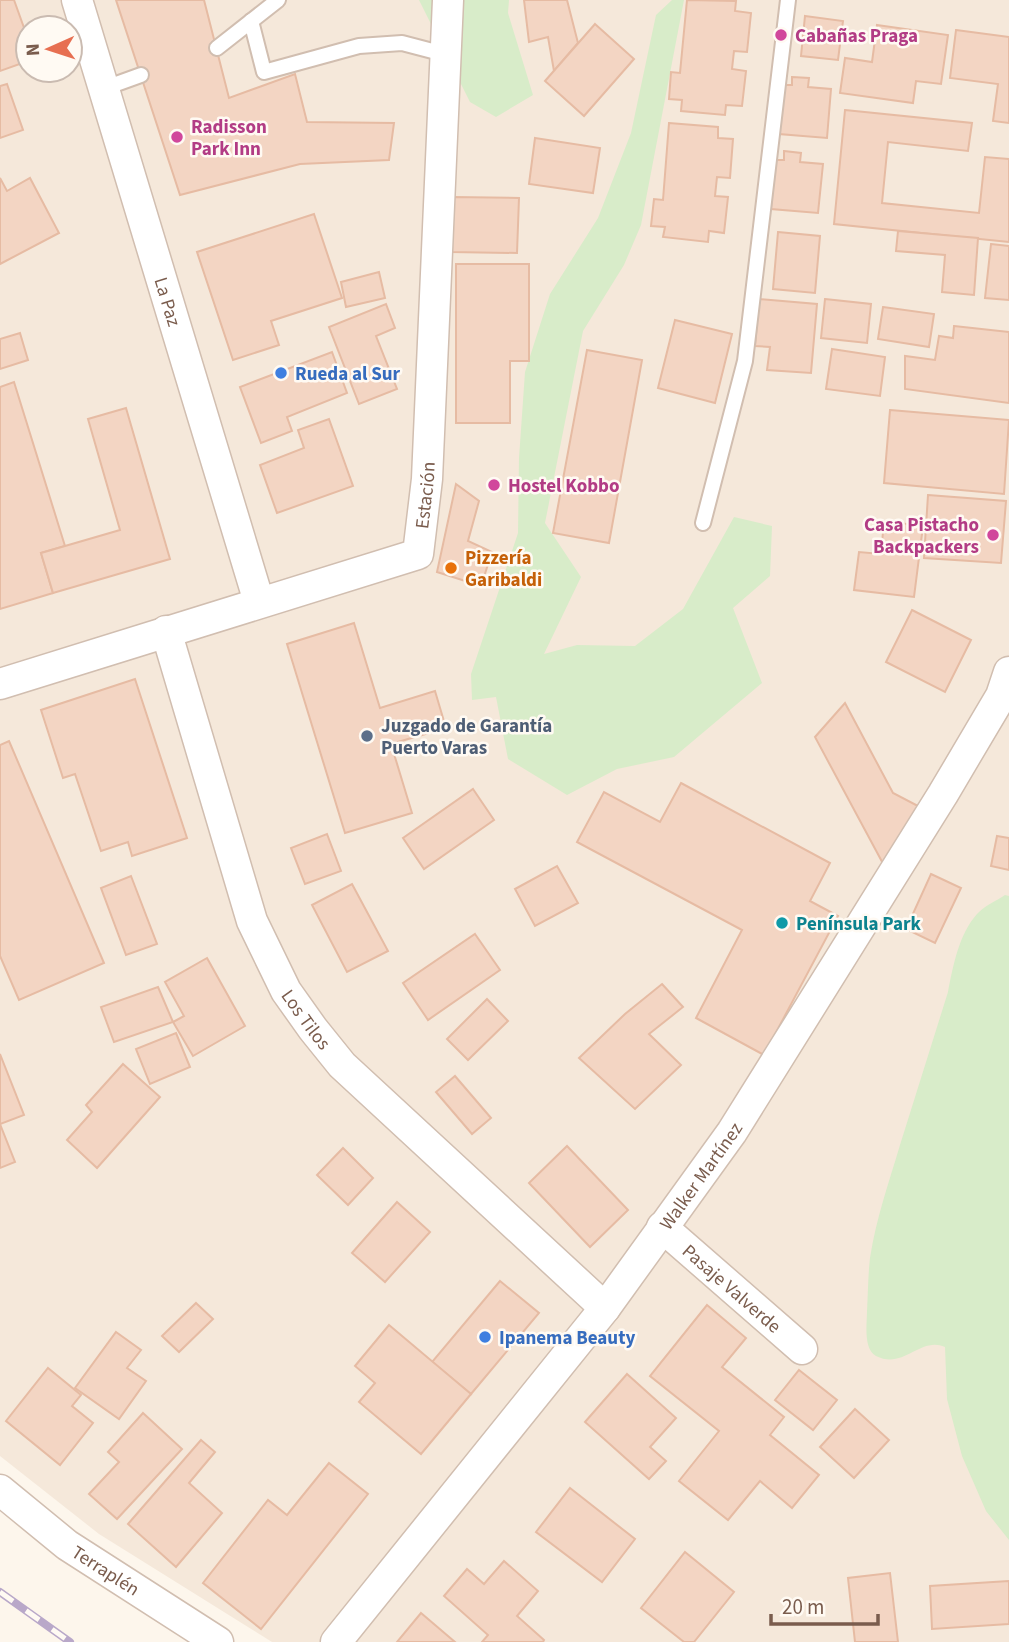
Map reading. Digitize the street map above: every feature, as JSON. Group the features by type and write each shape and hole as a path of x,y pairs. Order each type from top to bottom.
{"street":[{"name":"La Paz","path":"77,0 260,602"},
{"name":"Estación","path":"0,684 418,554 427,479 448,0"},
{"name":"Los Tilos","path":"166,631 252,922 286,991 342,1065 605,1308"},
{"name":"Walker Martínez","path":"336,1642 605,1308 732,1132 929,817 1001,696 1009,672"},
{"name":"Pasaje Valverde","path":"662,1227 802,1349"},
{"name":"Terraplén","path":"0,1490 67,1545 218,1642"}],"lane":[{"path":"217,48 278,0"},
{"path":"703,523 745,361 788,0"},
{"path":"251,21 264,72 359,46 402,43 444,54"},
{"path":"105,88 141,75"}],"shaded area":[{"path":"0,0 1009,0 1009,1642 272,1642 99,1534 0,1456"}],"green space":[{"path":"419,0 509,0 508,13 533,95 496,117 470,102"},
{"path":"672,0 684,0 641,225 624,265 583,331 545,523 581,577 544,654 577,645 635,646 683,609 734,517 772,526 770,576 733,608 762,683 674,757 617,769 567,795 508,759 496,697 472,700 471,674 518,533 519,458 525,372 550,294 598,218 631,133 656,15"},
{"path":"1005,895 1009,896 1009,1540 986,1511 962,1456 947,1399 945,1347 928,1346 895,1359 886,1359 872,1353 867,1342 866,1329 869,1264 876,1229 958,951 977,914"}],"building":[{"path":"0,0 14,0 19,14 14,14 14,66 0,71"},
{"path":"116,0 204,0 229,98 295,74 307,122 394,123 389,160 300,164 180,195"},
{"path":"524,0 567,0 578,43 554,71 548,37 529,42"},
{"path":"687,0 736,1 735,11 751,13 747,52 734,51 732,69 746,71 742,106 726,105 725,115 681,111 682,100 669,99 671,72 680,73"},
{"path":"805,16 843,21 838,60 801,56"},
{"path":"595,24 634,59 584,116 545,81"},
{"path":"877,25 948,35 941,84 916,81 913,103 840,93 845,58 872,62"},
{"path":"956,30 1009,37 1009,123 993,121 998,84 950,78"},
{"path":"792,77 809,78 808,87 831,89 827,138 779,134 783,85 792,85"},
{"path":"7,84 23,130 0,138 0,86"},
{"path":"845,110 972,123 968,151 888,142 882,203 979,213 985,157 1009,159 1009,242 834,224"},
{"path":"669,123 718,127 718,138 733,139 730,178 717,177 715,196 728,197 724,233 709,231 708,242 663,237 665,227 651,226 654,199 663,200"},
{"path":"535,138 600,148 593,193 529,184"},
{"path":"784,151 801,153 800,162 823,164 818,213 771,209 775,160 784,160"},
{"path":"0,178 7,191 30,178 59,233 0,264"},
{"path":"452,197 519,198 517,253 451,252"},
{"path":"314,214 342,298 271,321 279,345 233,360 197,252"},
{"path":"898,231 978,238 974,295 942,292 945,255 896,251"},
{"path":"778,232 820,236 815,293 773,289"},
{"path":"991,244 1009,246 1009,300 985,298"},
{"path":"456,264 529,264 529,361 510,361 510,423 456,423"},
{"path":"379,272 385,298 346,307 341,282"},
{"path":"759,299 817,304 811,373 767,370 770,347 755,346"},
{"path":"825,299 871,304 867,343 821,338"},
{"path":"386,304 395,328 376,336 397,389 359,404 329,327"},
{"path":"883,307 934,314 929,347 878,339"},
{"path":"675,320 732,334 715,403 658,388"},
{"path":"954,326 1009,332 1009,403 905,389 905,356 935,360 939,336 953,338"},
{"path":"20,333 28,360 0,369 0,339"},
{"path":"832,349 885,357 880,396 826,389"},
{"path":"587,350 642,360 609,543 553,533"},
{"path":"332,352 347,393 287,417 292,431 261,443 240,387"},
{"path":"14,382 65,546 41,553 53,593 0,609 0,387"},
{"path":"126,408 170,559 53,593 41,553 120,530 88,419"},
{"path":"890,410 1009,420 1004,494 884,483"},
{"path":"329,419 353,486 277,513 260,465 304,448 298,430"},
{"path":"456,484 479,501 468,541 492,552 481,586 437,572"},
{"path":"928,495 1006,501 1001,563 924,558"},
{"path":"884,521 923,526 914,597 854,590 859,552 881,554"},
{"path":"912,610 971,640 945,692 886,662"},
{"name":"Juzgado de Garantía Puerto Varas","path":"354,623 380,708 435,691 446,728 391,744 412,813 345,833 287,644"},
{"path":"135,679 187,838 132,856 128,842 101,851 75,774 63,778 41,710"},
{"path":"845,703 893,793 918,806 887,871 815,737"},
{"path":"9,741 104,963 19,1000 0,956 0,745"},
{"name":"Península Park","path":"681,783 830,863 810,901 838,916 764,1055 696,1018 742,930 577,842 604,792 660,822"},
{"path":"473,789 494,820 424,869 403,838"},
{"path":"327,834 341,871 305,884 291,848"},
{"path":"997,836 1009,838 1009,870 991,866"},
{"path":"557,866 578,903 535,926 515,889"},
{"path":"931,874 961,888 935,943 906,929"},
{"path":"131,876 157,944 126,955 101,888"},
{"path":"352,884 388,951 347,972 312,905"},
{"path":"475,934 500,970 428,1020 403,983"},
{"path":"207,958 245,1026 193,1056 173,1022 184,1016 165,982"},
{"path":"662,984 683,1007 649,1034 681,1065 635,1109 579,1058 625,1014"},
{"path":"158,987 173,1022 114,1042 101,1007"},
{"path":"487,999 508,1021 468,1060 447,1039"},
{"path":"176,1033 190,1067 150,1084 136,1049"},
{"path":"0,1054 24,1115 0,1124"},
{"path":"123,1064 160,1097 97,1168 67,1140 92,1112 86,1105"},
{"path":"455,1076 491,1118 472,1134 436,1092"},
{"path":"0,1124 15,1162 0,1168"},
{"path":"567,1146 628,1210 590,1247 529,1183"},
{"path":"343,1148 373,1178 348,1205 317,1175"},
{"path":"397,1202 430,1232 385,1282 352,1253"},
{"name":"Ipanema Beauty","path":"500,1281 539,1313 471,1394 432,1362"},
{"path":"196,1303 213,1319 179,1352 162,1336"},
{"path":"707,1305 746,1338 722,1367 784,1417 770,1435 819,1475 792,1508 760,1481 728,1520 679,1481 719,1431 650,1376"},
{"path":"389,1325 471,1394 421,1454 359,1402 375,1383 355,1366"},
{"path":"116,1332 141,1350 127,1368 146,1381 119,1419 75,1388"},
{"path":"48,1368 81,1395 72,1406 93,1423 60,1465 6,1421"},
{"path":"799,1370 837,1400 813,1430 775,1400"},
{"path":"627,1374 676,1418 650,1447 666,1461 649,1479 585,1422"},
{"path":"855,1409 889,1440 854,1478 820,1447"},
{"path":"143,1413 182,1449 117,1519 89,1494 119,1462 108,1452"},
{"path":"201,1440 215,1452 189,1483 222,1513 176,1567 128,1524"},
{"path":"329,1463 368,1494 261,1629 203,1583 268,1500 287,1515"},
{"path":"570,1488 635,1539 602,1582 536,1532"},
{"path":"685,1552 734,1592 694,1642 684,1642 641,1608"},
{"path":"504,1561 538,1591 517,1616 544,1640 543,1642 482,1642 488,1635 444,1596 467,1569 484,1584"},
{"path":"890,1573 898,1642 855,1642 848,1578"},
{"path":"1009,1581 1009,1624 932,1629 930,1586"},
{"path":"421,1613 455,1642 397,1642"}],"railway":[{"path":"0,1592 70,1642"}],"place":[{"name":"Cabañas Praga","path":"781,35"},
{"name":"Radisson Park Inn","path":"177,137"},
{"name":"Rueda al Sur","path":"281,373"},
{"name":"Hostel Kobbo","path":"494,485"},
{"name":"Casa Pistacho Backpackers","path":"993,535"},
{"name":"Pizzería Garibaldi","path":"451,568"},
{"name":"Juzgado de Garantía Puerto Varas","path":"367,736"},
{"name":"Península Park","path":"782,923"},
{"name":"Ipanema Beauty","path":"485,1337"}]}
